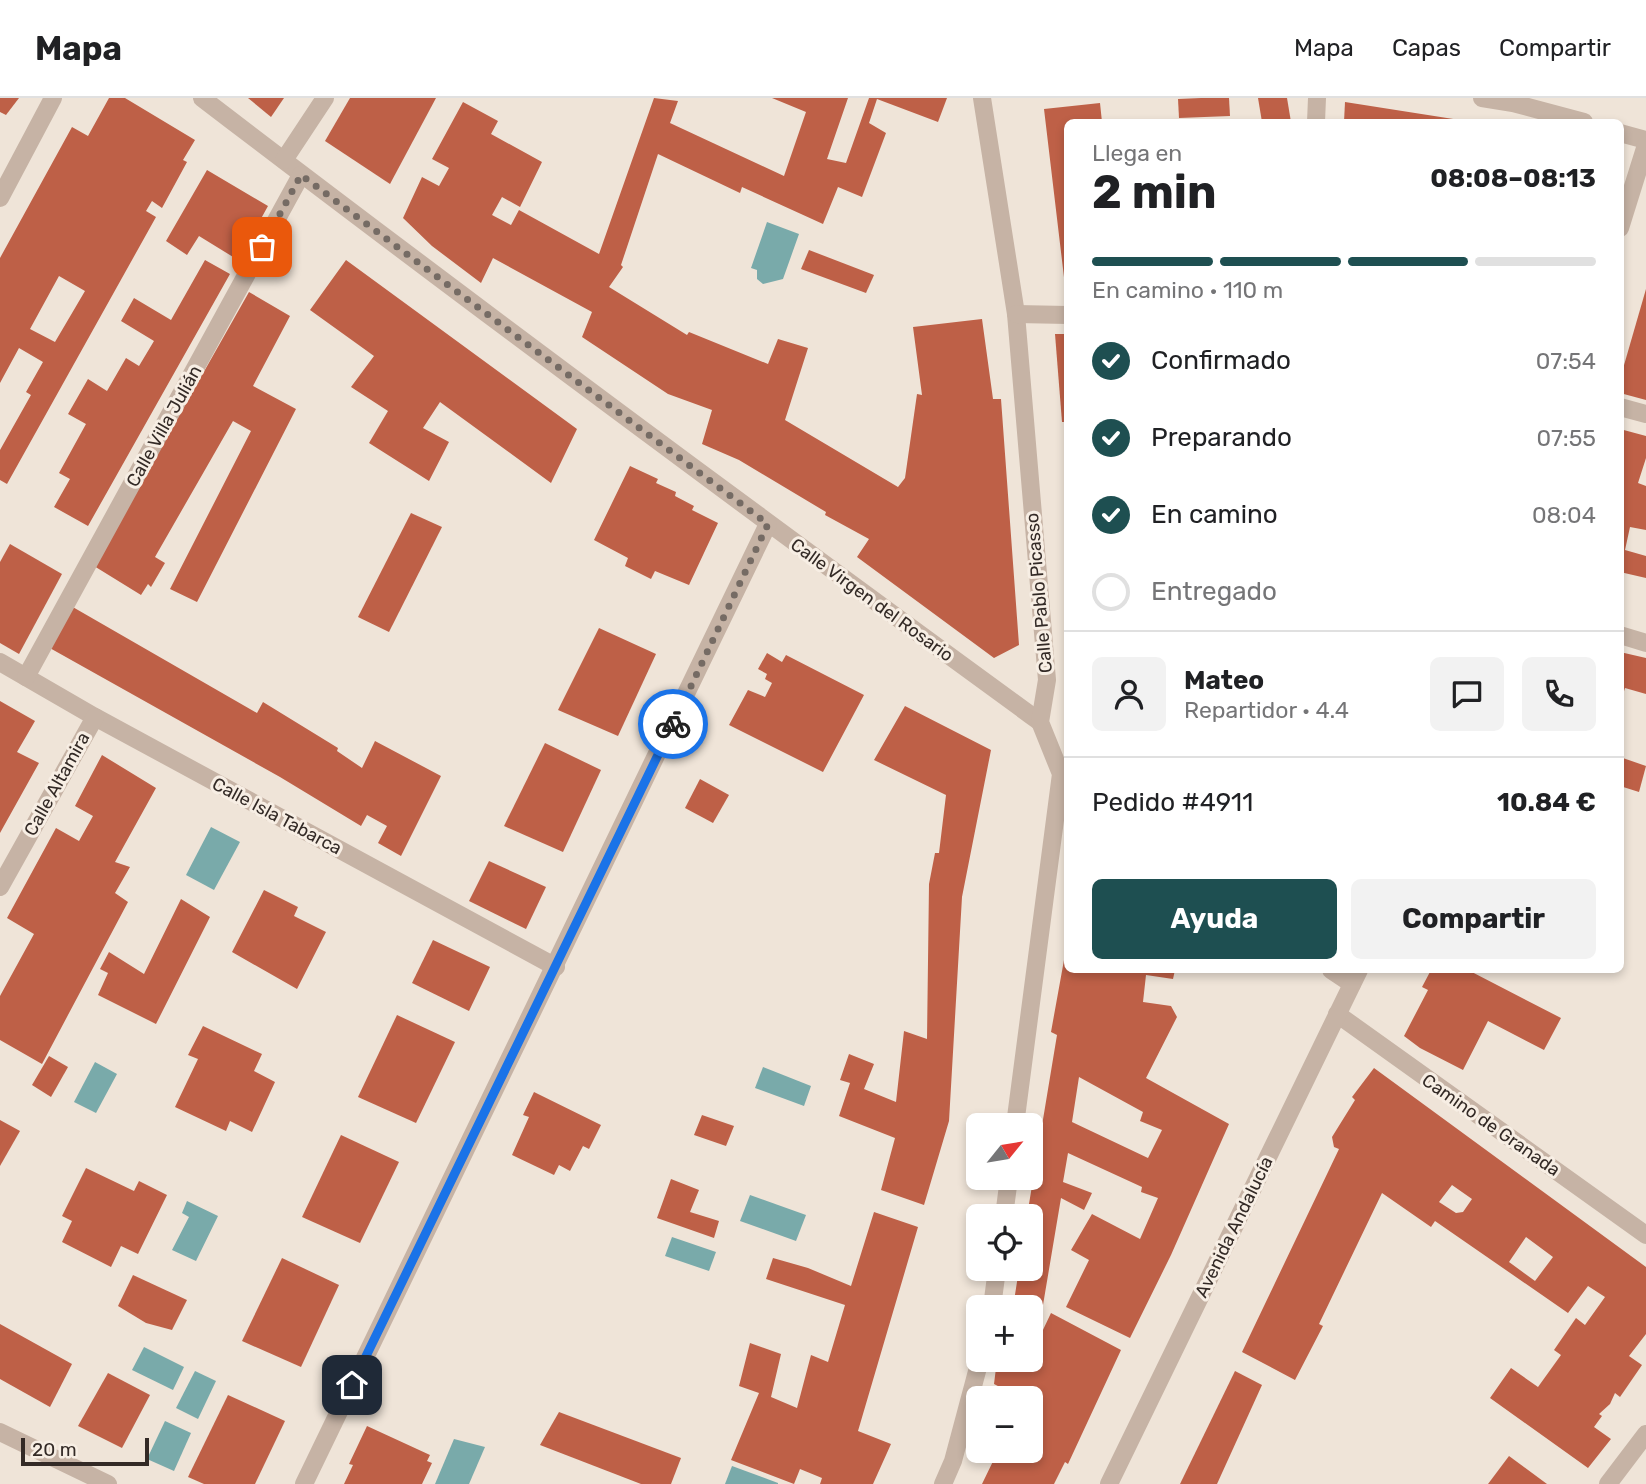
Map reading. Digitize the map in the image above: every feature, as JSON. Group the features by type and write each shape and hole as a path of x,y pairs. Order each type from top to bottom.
{"street":[{"path":"0,198 53,98"},
{"name":"Calle Virgen del Rosario","path":"202,98 768,524 1040,722"},
{"path":"284,160 324,98"},
{"name":"Calle Pablo Picasso","path":"982,98 1016,314 1047,680 1040,722"},
{"path":"1316,119 1317,98"},
{"path":"1482,98 1513,103 1573,119"},
{"path":"1624,135 1646,147 1624,216"},
{"name":"Calle Villa Julián","path":"26,677 301,175"},
{"path":"1016,314 1064,315"},
{"path":"1624,408 1646,414"},
{"path":"304,1484 768,524"},
{"path":"1624,636 1646,643"},
{"name":"Calle Isla Tabarca","path":"0,662 94,717 556,967"},
{"name":"Calle Altamira","path":"0,887 94,717"},
{"path":"1017,1113 1064,777 1040,722"},
{"name":"Avenida Andalucía","path":"1109,1484 1355,977"},
{"name":"Camino de Granada","path":"1337,1014 1646,1235"},
{"path":"943,1484 953,1461 978,1372"},
{"path":"0,1432 108,1484"},
{"path":"1608,1484 1646,1434"}],"water":[{"path":"767,222 799,234 783,279 763,284 757,279 757,270 751,268"},
{"path":"211,827 240,842 214,890 186,875"},
{"path":"95,1062 117,1074 96,1113 74,1102"},
{"path":"763,1067 811,1086 804,1106 755,1088"},
{"path":"750,1195 806,1215 796,1241 740,1221"},
{"path":"187,1201 218,1216 196,1261 172,1250 189,1217 182,1213"},
{"path":"672,1237 716,1252 709,1271 665,1256"},
{"path":"144,1347 184,1367 173,1390 132,1370"},
{"path":"195,1371 216,1381 198,1419 176,1408"},
{"path":"165,1421 191,1433 174,1471 147,1459"},
{"path":"454,1439 485,1447 469,1484 435,1484"},
{"path":"732,1466 778,1483 778,1484 725,1484"}],"building":[{"path":"0,98 19,98 6,115 0,112"},
{"path":"109,98 125,98 195,140 183,160 187,162 162,208 152,201 146,211 156,217 7,484 0,480 0,450 31,395 26,392 43,362 19,348 0,383 0,258 72,127 88,136","holes":["59,276 85,291 55,342 30,329"]},
{"path":"248,98 284,98 271,117"},
{"path":"350,98 436,98 390,184 325,141"},
{"path":"654,98 678,101 670,123 784,176 806,112 772,98 848,98 827,159 846,163 869,98 947,98 938,122 877,99 869,123 886,133 862,197 838,187 823,224 742,187 740,193 658,154 621,265 623,267 609,287 687,335 689,332 768,364 778,339 808,348 785,420 898,487 905,478 917,394 922,395 913,327 982,319 993,399 1001,399 1019,645 994,658 857,557 869,539 825,515 826,512 739,460 702,444 712,410 668,394 582,337 592,312 493,258 481,283 432,246 403,218 422,177 439,186 449,168 432,159 463,102 498,121 491,134 542,162 520,207 502,197 492,215 511,225 519,210 599,254"},
{"path":"1229,98 1230,116 1179,118 1178,99"},
{"path":"1258,98 1287,98 1290,119 1262,119"},
{"path":"1345,102 1453,119 1344,119"},
{"path":"1100,103 1102,119 1064,119 1064,277 1044,109"},
{"path":"207,170 268,206 238,260 199,236 187,255 166,241"},
{"path":"809,250 874,275 866,293 801,269"},
{"path":"205,260 230,274 88,526 54,507 70,479 59,473 86,424 68,414 88,379 107,391 126,358 139,366 154,341 121,321 134,298 171,320"},
{"path":"346,260 577,429 551,483 440,402 423,428 449,442 429,481 369,443 388,411 351,387 374,356 310,310"},
{"path":"1646,289 1646,400 1624,394 1624,365"},
{"path":"249,292 290,316 253,386 296,409 197,602 170,589 251,431 233,421 155,557 165,563 151,587 148,584 141,595 94,566"},
{"path":"1055,334 1064,334 1062,422"},
{"path":"1624,430 1646,436 1646,458 1638,483 1646,486 1646,530 1630,527 1625,550 1646,556 1646,578 1624,573"},
{"path":"630,466 658,479 656,483 676,492 675,496 694,506 692,510 718,523 689,585 655,571 651,579 625,566 628,558 594,540"},
{"path":"411,513 442,527 389,632 358,617"},
{"path":"10,544 62,574 19,654 0,643 0,562"},
{"path":"71,606 257,713 263,702 338,748 337,751 362,768 375,741 441,776 401,856 378,843 387,826 367,815 361,826 280,777 48,647"},
{"path":"599,628 656,654 618,736 558,710"},
{"path":"767,653 782,662 786,655 864,695 823,772 729,725 748,690 765,697 772,683 765,679 767,674 758,669"},
{"path":"1624,653 1646,658 1646,694 1625,688 1624,691"},
{"path":"0,701 35,721 17,752 39,763 0,833"},
{"path":"905,706 991,750 962,897 949,1121 924,1205 881,1190 895,1138 839,1116 850,1083 840,1080 849,1054 874,1064 864,1089 896,1102 904,1031 927,1039 929,884 935,853 939,853 946,795 874,760"},
{"path":"545,743 601,770 563,852 504,826"},
{"path":"102,755 156,788 115,862 130,867 115,893 128,902 42,1064 0,1040 0,996 34,934 7,918 56,828 79,841 93,816 75,806"},
{"path":"1624,758 1646,766 1639,792 1624,787"},
{"path":"700,779 729,795 713,823 685,808"},
{"path":"489,861 546,887 526,929 469,901"},
{"path":"264,890 298,907 294,916 326,932 297,989 232,952"},
{"path":"181,899 210,917 156,1024 98,995 108,973 100,969 109,952 144,974"},
{"path":"433,940 490,967 469,1011 412,983"},
{"path":"1064,960 1064,973 1174,973 1173,979 1146,975 1143,1002 1171,1006 1177,1017 1146,1078 1229,1124 1171,1255 1130,1338 1066,1307 1089,1260 1071,1250 1092,1214 1140,1239 1158,1198 1141,1192 1142,1187 1068,1153 1063,1182 1092,1193 1084,1210 1061,1198 1043,1305 1043,1295 1015,1295 1017,1281 1043,1281 1043,1204 1029,1204 1031,1190 1043,1190 1043,1119 1057,1035 1051,1032","holes":["1079,1077 1143,1112 1140,1121 1162,1130 1148,1158 1072,1122"]},
{"path":"1429,973 1474,973 1561,1018 1544,1050 1488,1021 1463,1070 1420,1048 1404,1036 1428,990 1422,987"},
{"path":"397,1015 455,1042 416,1123 358,1097"},
{"path":"203,1026 262,1054 254,1071 275,1082 252,1132 230,1121 226,1131 175,1107 198,1059 188,1055"},
{"path":"49,1056 68,1067 51,1097 32,1085"},
{"path":"1374,1068 1646,1267 1646,1334 1629,1356 1642,1365 1620,1397 1615,1393 1610,1404 1599,1414 1602,1416 1594,1427 1611,1439 1588,1468 1490,1398 1511,1368 1538,1387 1561,1355 1554,1350 1576,1318 1585,1325 1605,1297 1588,1286 1568,1313 1435,1221 1431,1227 1382,1193 1319,1324 1323,1326 1295,1380 1242,1352 1339,1149 1334,1147 1332,1137 1355,1100 1352,1097","holes":["1452,1185 1472,1199 1463,1212 1456,1213 1439,1202","1526,1237 1553,1257 1535,1281 1509,1262"]},
{"path":"534,1092 601,1125 589,1149 583,1146 570,1171 559,1165 554,1175 512,1155 529,1117 523,1115"},
{"path":"702,1115 734,1126 726,1146 694,1135"},
{"path":"0,1120 20,1131 0,1166"},
{"path":"341,1135 399,1162 360,1243 302,1217"},
{"path":"86,1168 134,1191 139,1181 167,1195 138,1254 121,1246 111,1267 62,1242 72,1221 62,1216"},
{"path":"671,1179 699,1190 690,1212 719,1221 714,1238 657,1218"},
{"path":"874,1212 918,1227 858,1431 891,1444 873,1484 820,1484 822,1478 800,1469 794,1484 731,1460 759,1393 739,1386 750,1343 781,1354 771,1397 797,1408 811,1355 828,1362 845,1305 766,1279 773,1258 808,1268 851,1286"},
{"path":"282,1258 339,1285 301,1367 242,1341"},
{"path":"133,1275 187,1300 172,1330 146,1323 118,1306"},
{"path":"1051,1313 1121,1350 1068,1464 1065,1462 1054,1484 982,1484 992,1463 1043,1463 1043,1386 994,1384 996,1372 1043,1372 1043,1330"},
{"path":"0,1324 72,1364 50,1407 0,1379"},
{"path":"1235,1371 1262,1385 1217,1484 1180,1484"},
{"path":"108,1373 150,1395 122,1448 78,1426"},
{"path":"228,1395 285,1421 255,1484 204,1484 188,1477"},
{"path":"559,1412 681,1458 671,1484 641,1484 540,1445"},
{"path":"367,1426 430,1455 427,1461 432,1463 422,1484 344,1484 353,1465 349,1464"},
{"path":"1509,1456 1547,1484 1488,1484"}],"way so far":[{"path":"262,247 301,175 768,524 673,724"}],"route":[{"path":"352,1385 673,724"}]}
